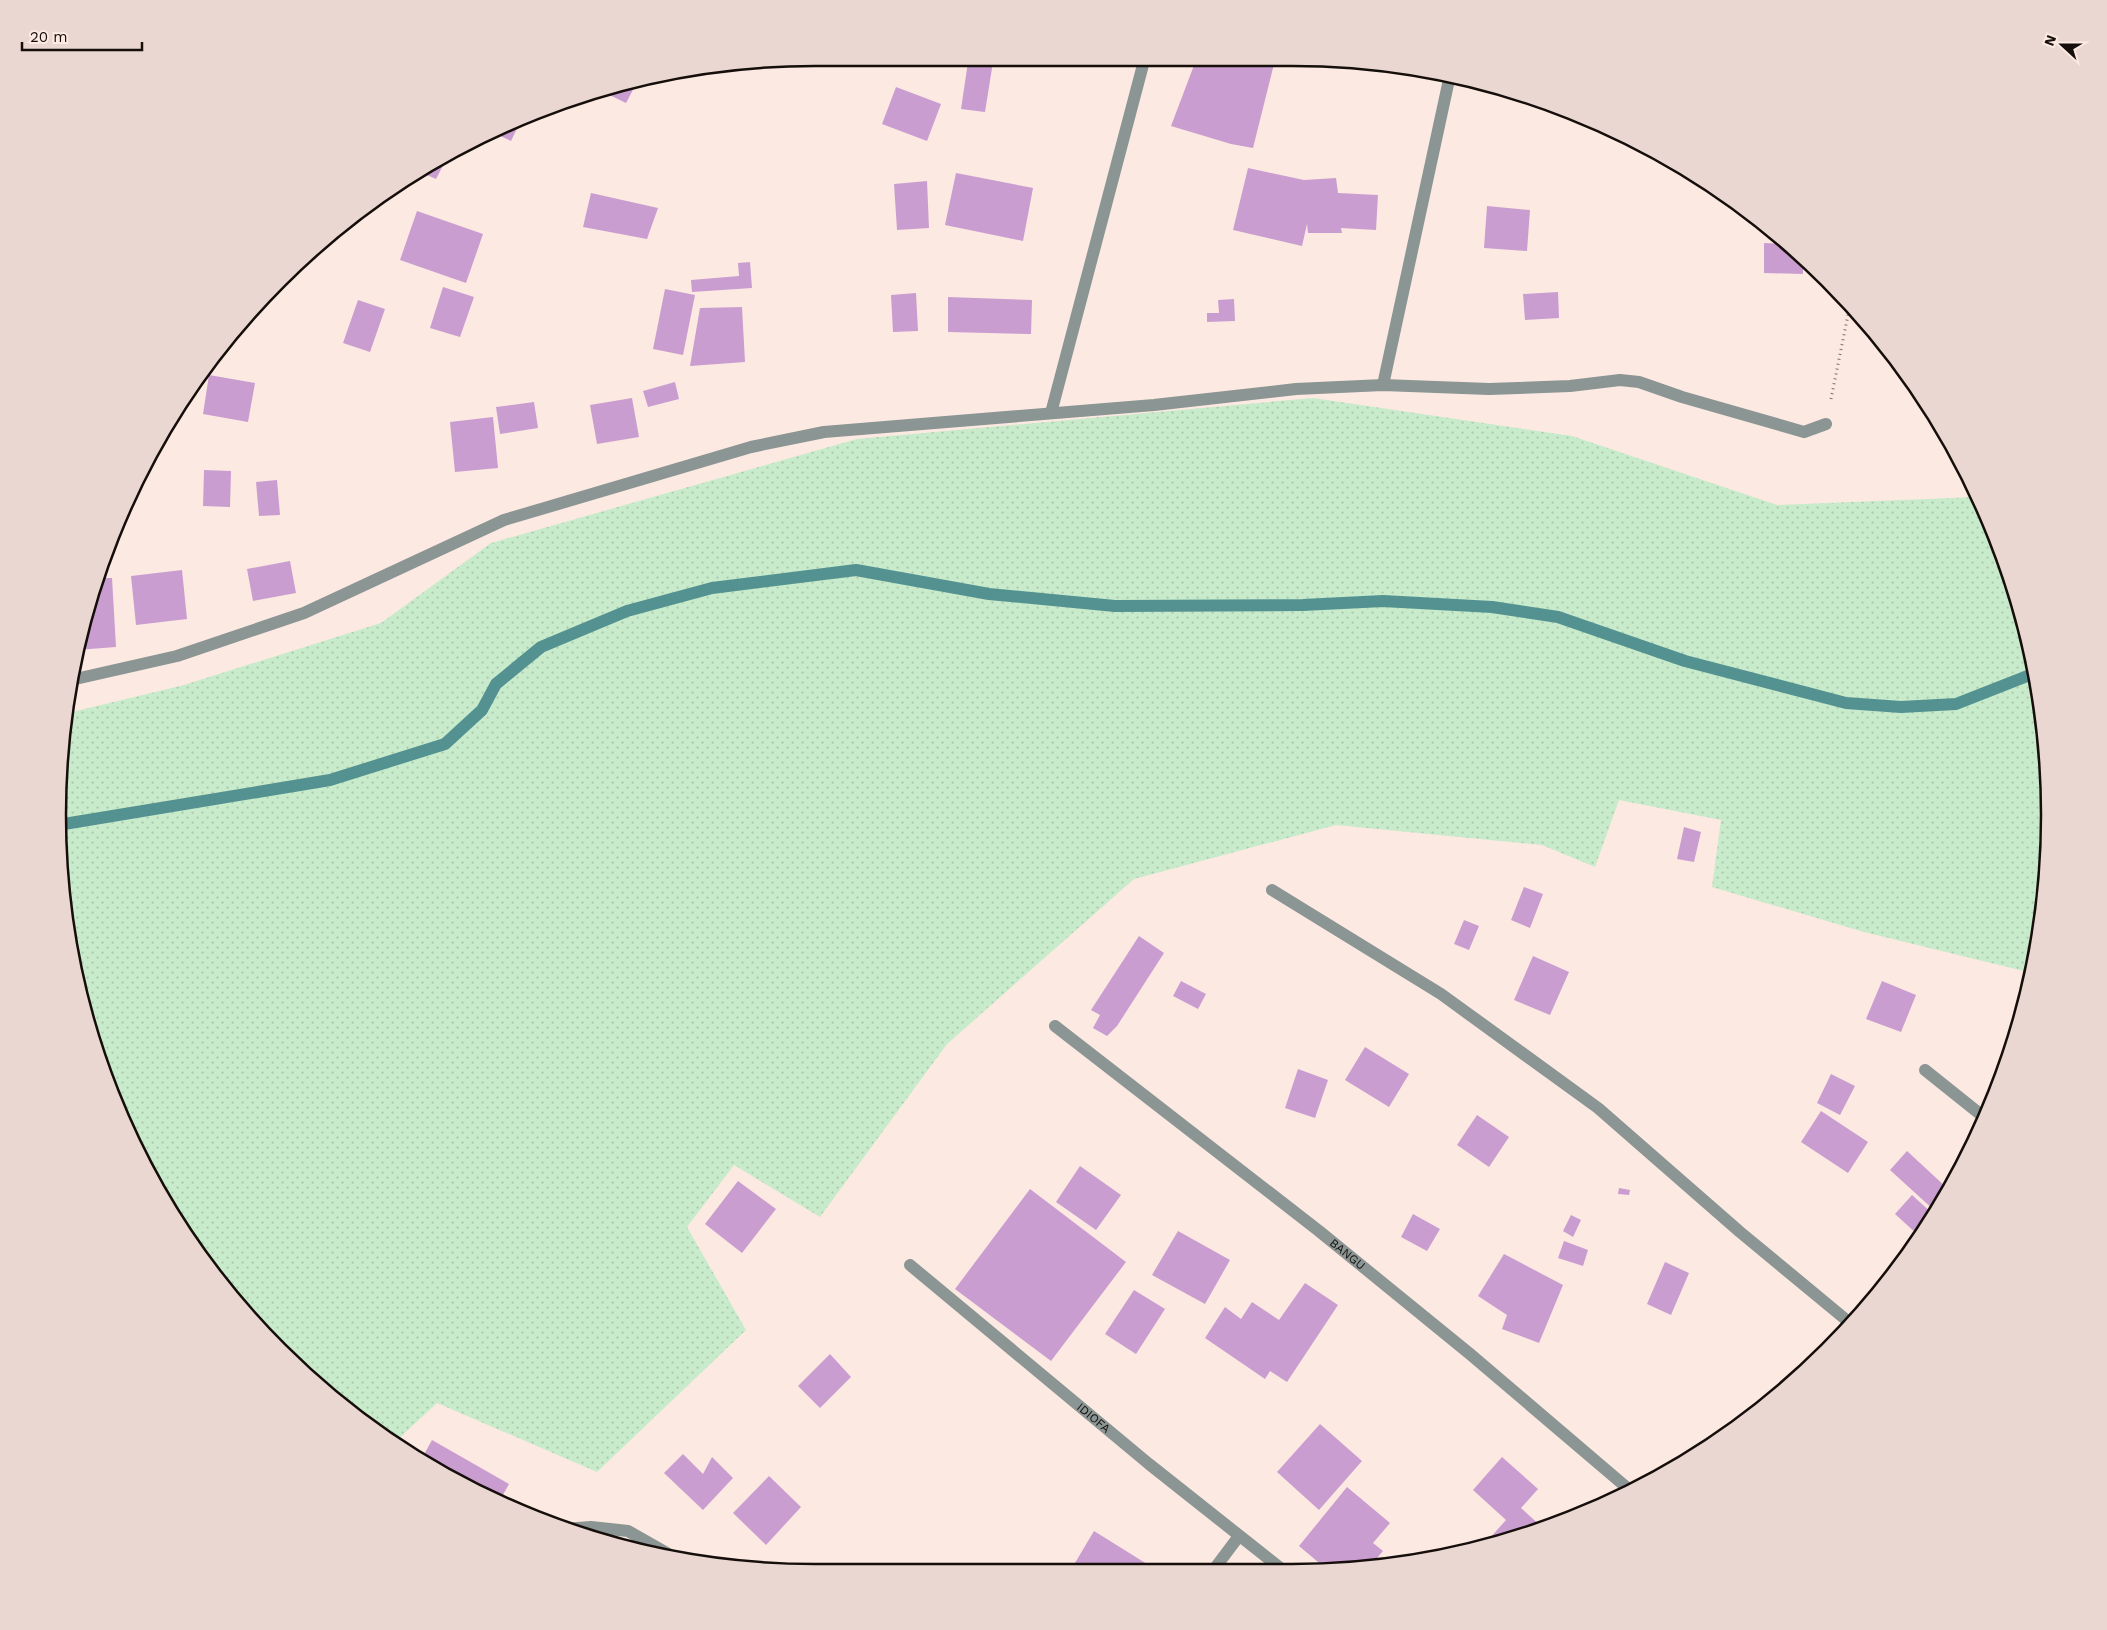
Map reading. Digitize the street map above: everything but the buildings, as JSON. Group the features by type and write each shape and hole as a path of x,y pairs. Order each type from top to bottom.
{"street":[{"path":"1051,413 1143,66"},
{"path":"1383,385 1448,83"},
{"path":"79,678 177,656 304,613 504,520 752,446 824,432 1154,405 1296,389 1383,385 1489,389 1570,386 1620,380 1639,382 1682,397 1804,432 1826,424"},
{"path":"1272,890 1441,994 1598,1108 1740,1232 1845,1319"},
{"name":"BANGU","path":"1055,1026 1319,1231 1470,1354 1625,1486"},
{"path":"1925,1070 1979,1113"},
{"name":"IDIOFA","path":"910,1265 1149,1464 1275,1564"},
{"path":"585,1527 628,1531 653,1545"},
{"path":"1218,1564 1239,1536"}],"path":[{"path":"1826,424 1848,314"}],"green space":[{"path":"1313,398 1572,436 1777,505 1970,497 2001,574 2015,621 2034,717 2041,815 2034,913 2024,971 1864,932 1712,887 1721,820 1619,800 1595,867 1542,845 1336,825 1134,879 947,1044 820,1217 734,1165 687,1227 746,1330 597,1472 437,1403 399,1438 321,1378 252,1309 192,1231 143,1146 123,1102 106,1056 92,1009 73,913 66,815 68,766 74,712 184,685 381,623 491,543 857,439"}],"waterway":[{"path":"66,824 330,780 445,744 482,710 496,684 541,647 627,611 712,588 856,570 989,594 1115,606 1303,605 1383,601 1492,607 1558,617 1685,661 1846,703 1901,707 1956,704 2027,676"}]}
